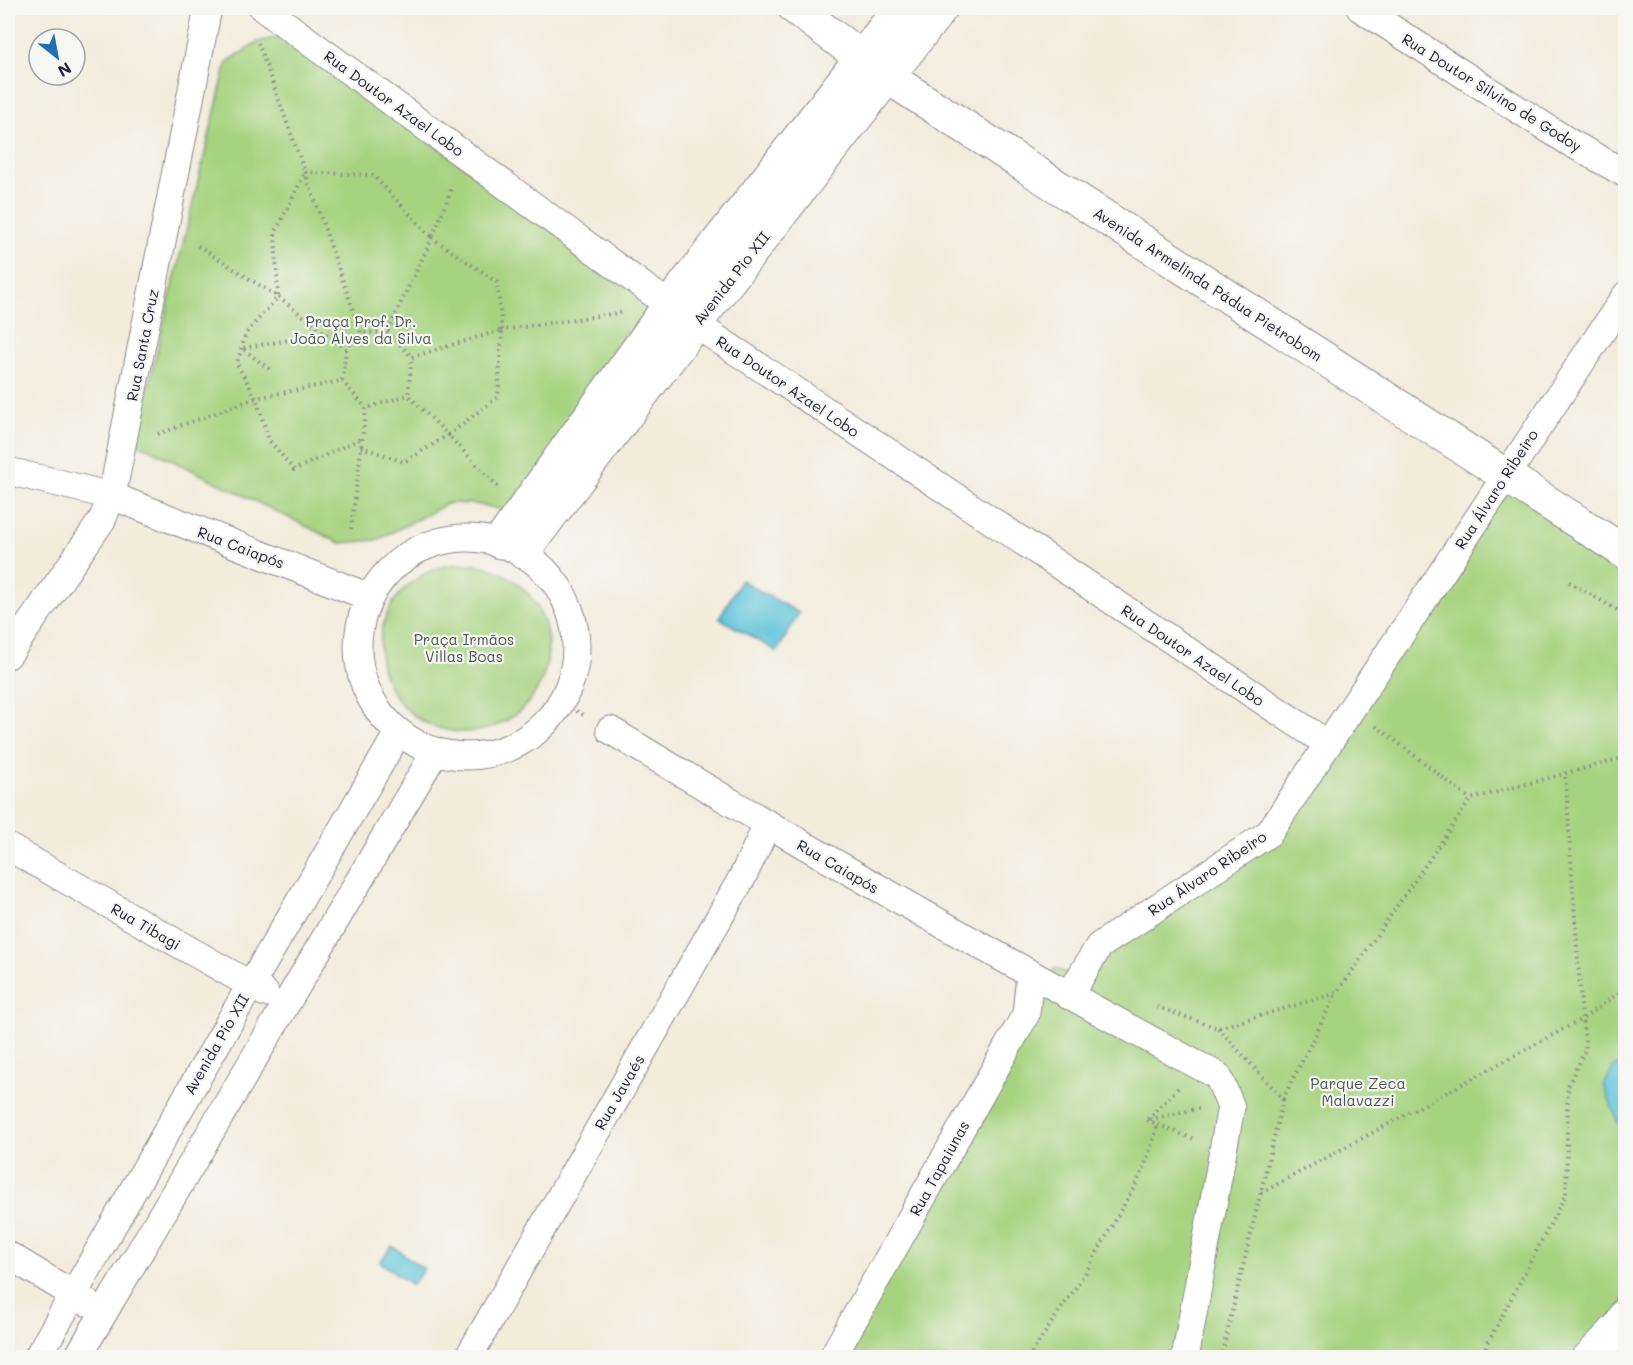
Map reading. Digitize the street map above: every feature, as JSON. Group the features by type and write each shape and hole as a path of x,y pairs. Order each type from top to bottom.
{"street":[{"name":"Rua Santa Cruz","path":"8,655 102,520 112,496 208,8"},
{"name":"Rua Doutor Azael Lobo","path":"263,8 683,314 1328,744"},
{"name":"Avenida Armelinda Pádua Pietrobom","path":"795,8 874,67 1626,553"},
{"name":"Avenida Pio XII","path":"874,67 900,8"},
{"name":"Avenida Pio XII","path":"511,547 683,314 874,67 941,8"},
{"name":"Rua Doutor Silvino de Godoy","path":"1360,8 1569,142 1626,174"},
{"name":"Rua Álvaro Ribeiro","path":"1069,996 1099,946 1269,833 1626,295"},
{"name":"Rua Caiapós","path":"8,471 112,496 369,597"},
{"path":"470,537 511,547 550,574 568,603 576,636 574,671 561,702 538,730 506,749 471,756 435,752 398,733 378,711 363,685 357,655 359,626 369,597 387,572 411,553 439,541 470,537"},
{"name":"Rua Caiapós","path":"610,730 767,825 1069,996"},
{"name":"Avenida Pio XII","path":"37,1358 398,733"},
{"path":"77,1358 102,1312 435,752"},
{"name":"Rua Javaés","path":"468,1358 743,876 767,825"},
{"name":"Rua Tibagi","path":"8,848 285,1004"},
{"name":"Rua Tapaiunas","path":"832,1358 1026,1014 1030,974"},
{"path":"1069,996 1218,1076 1231,1107 1185,1358"},
{"path":"8,1255 102,1312"},
{"path":"1607,1358 1626,1314"}],"lane":[{"path":"1576,1358 1626,1307"}],"path":[{"path":"258,42 361,333"},
{"path":"387,332 432,238 465,155"},
{"path":"305,172 373,175 432,238 496,282 502,330 498,397 448,435 404,462 361,447"},
{"path":"305,172 275,233 278,297 246,333 237,364 256,398 269,440 294,470 362,438"},
{"path":"198,246 278,297 346,349"},
{"path":"412,357 502,330 635,310"},
{"path":"351,530 366,408 342,381 346,349 361,333 387,332 412,357"},
{"path":"242,348 301,338"},
{"path":"242,348 269,369"},
{"path":"408,394 412,357"},
{"path":"158,434 256,398 342,381"},
{"path":"408,394 505,494"},
{"path":"366,408 408,394"},
{"path":"1569,582 1626,615"},
{"path":"1353,708 1471,799"},
{"path":"1221,1358 1283,1099 1337,993 1471,799 1626,757"},
{"path":"1480,1358 1566,1194 1568,1086 1586,1048 1565,772"},
{"path":"1261,1193 1582,1019 1626,988"},
{"path":"1218,1028 1337,993"},
{"path":"1123,1025 1139,1000 1218,1028 1283,1099"},
{"path":"1147,1120 1183,1083"},
{"path":"1198,1119 1201,1099"},
{"path":"1147,1120 1228,1101"},
{"path":"1147,1120 1196,1140"},
{"path":"1028,1358 1086,1272 1142,1173 1158,1125"},
{"path":"1195,1151 1197,1130"}],"green space":[{"name":"Praça Prof. Dr. João Alves da Silva","path":"282,36 660,306 508,511 475,504 449,503 377,540 340,543 135,442 227,62 258,42"},
{"name":"Parque Zeca Malavazzi","path":"1506,475 1625,553 1626,1296 1599,1357 837,1358 1055,968 1071,976 1269,830"},
{"name":"Praça Irmãos Villas Boas","path":"464,564 496,570 511,578 523,589 534,601 542,616 548,648 542,680 534,695 523,707 511,718 496,726 464,732 432,726 417,718 405,707 394,695 386,680 380,648 386,616 394,601 405,589 417,578 432,570"}],"water":[{"path":"741,580 799,613 777,652 719,618"},
{"path":"1625,1062 1625,1129 1618,1123 1604,1085 1614,1067"},
{"path":"392,1246 424,1269 412,1285 380,1262"}]}
